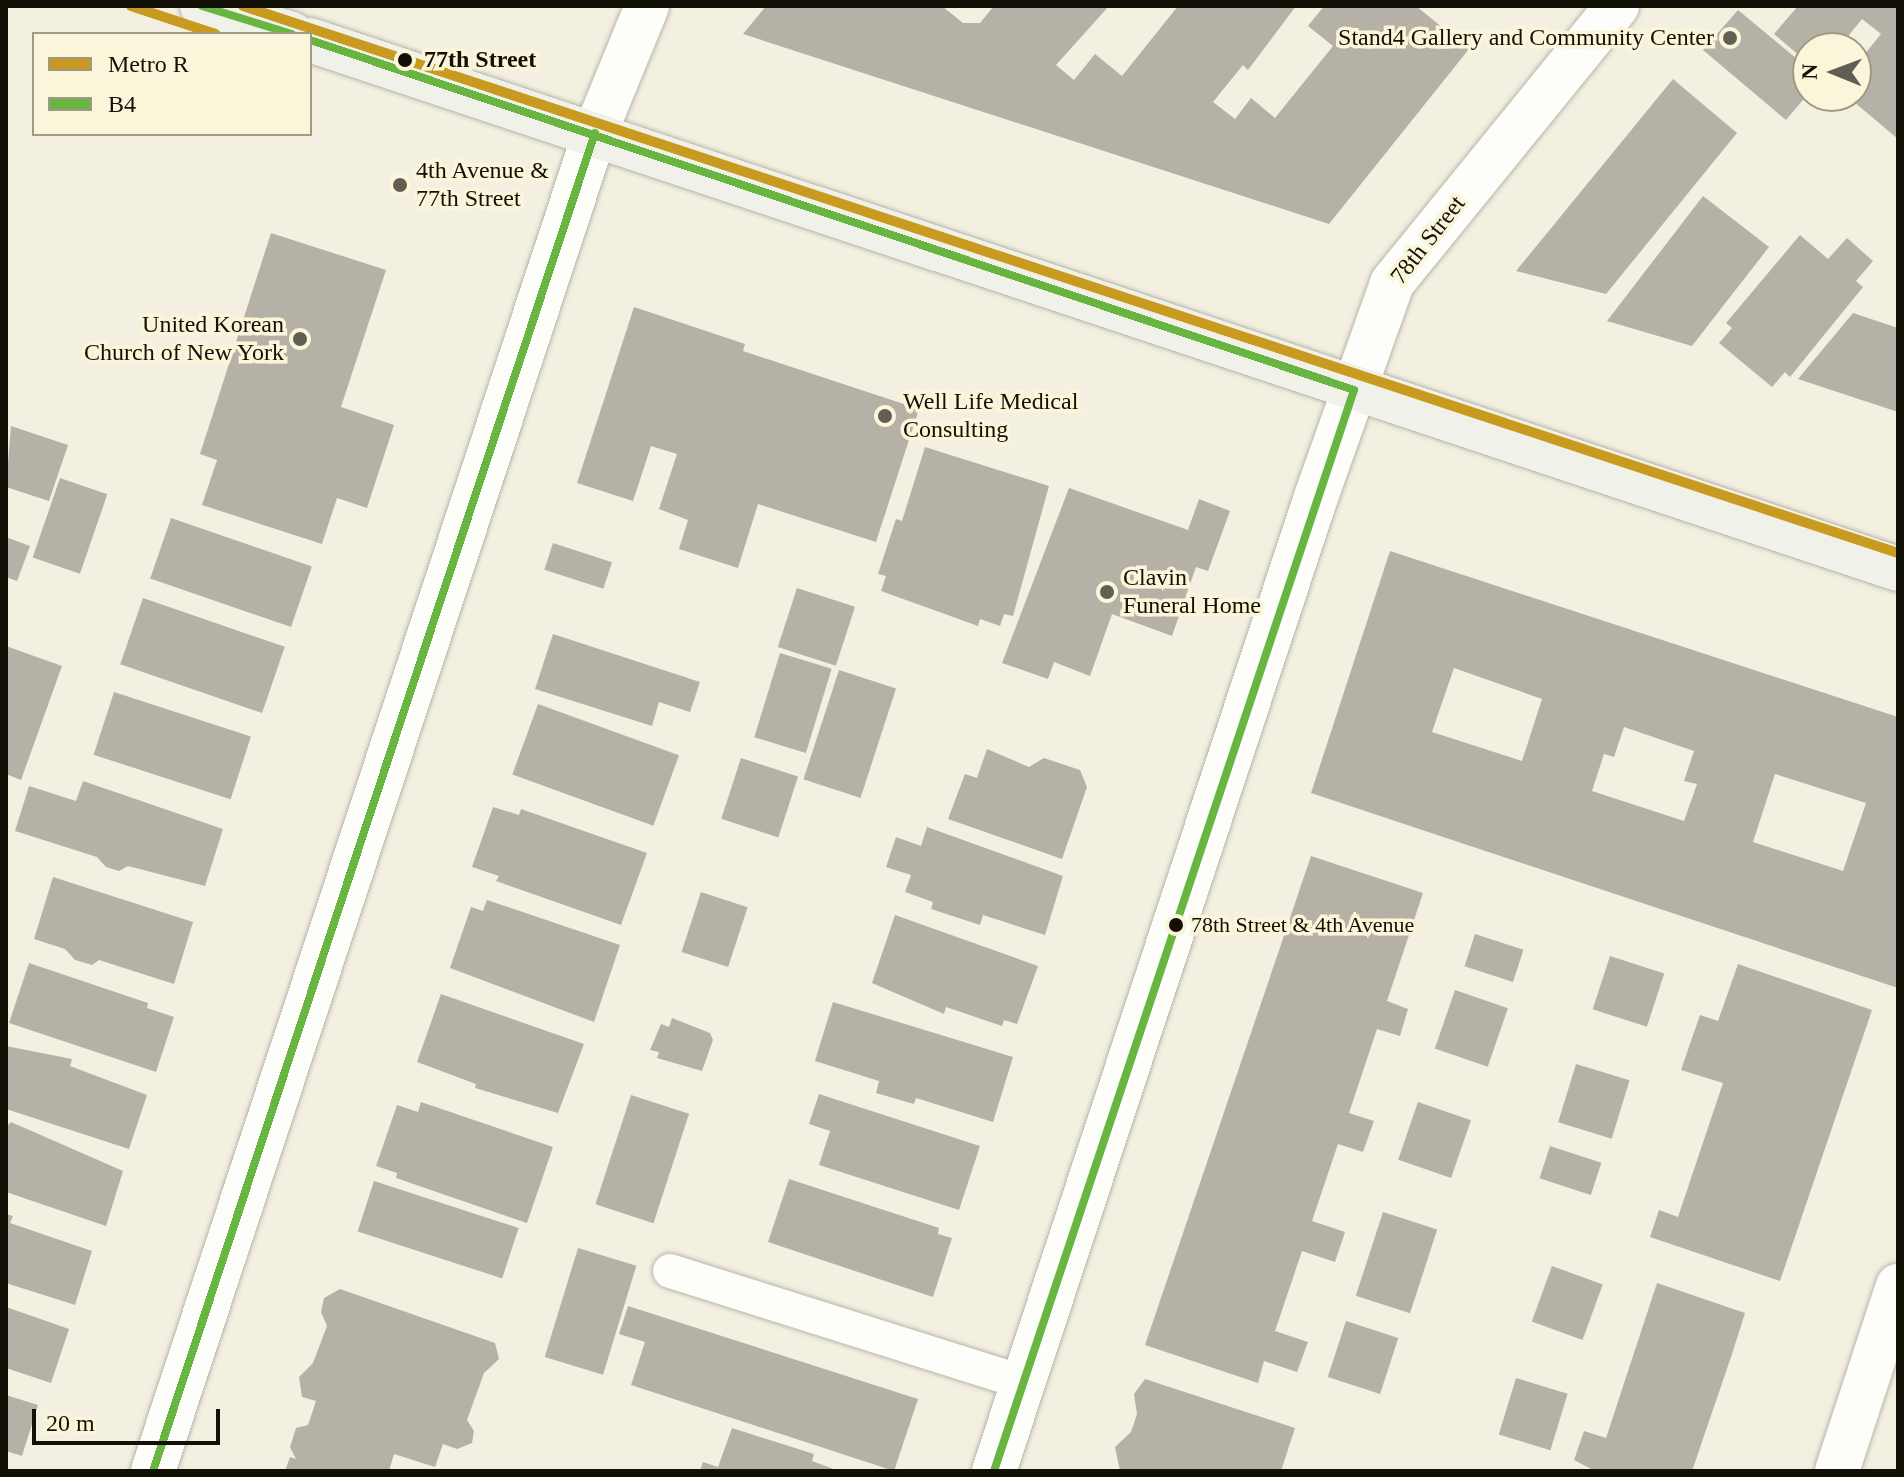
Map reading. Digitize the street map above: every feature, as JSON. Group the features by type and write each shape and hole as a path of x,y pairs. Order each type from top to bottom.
{"main road":[{"path":"202,6 286,32"},
{"path":"312,41 1898,569"}],"street":[{"path":"153,1471 595,133 647,6"},
{"name":"78th Street","path":"994,1471 1392,283 1617,6"},
{"path":"1837,1471 1898,1286"}],"lane":[{"path":"670,1271 1023,1382"}],"building":[{"path":"766,6 942,6 963,23 980,23 994,6 1109,6 1056,65 1074,80 1095,54 1122,76 1178,6 1296,6 1248,70 1243,65 1213,102 1235,119 1251,98 1275,118 1333,46 1308,26 1324,6 1416,6 1469,49 1329,224 743,34"},
{"path":"1798,6 1898,6 1898,139 1866,112 1872,112 1872,45 1881,34 1862,19 1852,32 1792,32 1792,49 1774,34"},
{"path":"1738,10 1792,55 1793,112 1786,120 1703,50"},
{"path":"1673,79 1737,133 1606,294 1516,271"},
{"path":"1703,196 1769,247 1692,346 1607,321"},
{"name":"United Korean Church of New York","path":"271,233 386,270 341,407 394,425 367,508 337,498 322,544 202,505 217,460 200,454"},
{"path":"1800,235 1828,259 1847,238 1873,261 1856,281 1863,287 1790,377 1785,372 1772,387 1719,343 1732,328 1726,323"},
{"path":"634,307 745,344 743,351 919,409 876,542 758,504 738,568 679,549 688,520 659,509 677,454 651,446 633,501 577,483"},
{"path":"1853,313 1898,328 1898,412 1798,379"},
{"path":"11,426 68,445 49,501 6,487"},
{"path":"925,447 1049,486 1013,616 1004,614 1000,626 980,619 978,626 881,591 886,576 878,574 896,519 902,521"},
{"path":"60,478 107,494 80,574 33,557"},
{"name":"Clavin Funeral Home","path":"1069,488 1188,530 1199,499 1230,511 1208,571 1196,567 1172,636 1112,614 1090,676 1054,662 1048,679 1002,663"},
{"path":"171,518 312,567 291,627 150,579"},
{"path":"6,537 30,546 17,581 6,577"},
{"path":"553,543 612,562 603,589 544,570"},
{"path":"1390,551 1898,717 1898,988 1311,793","holes":["1454,668 1542,699 1522,761 1432,732","1624,727 1694,751 1684,781 1697,784 1684,821 1592,791 1604,754 1614,757","1775,774 1866,803 1843,871 1753,842"]},
{"path":"797,588 855,607 836,666 778,647"},
{"path":"143,598 285,647 262,713 120,664"},
{"path":"553,634 700,682 690,712 659,702 652,726 535,689"},
{"path":"6,646 62,666 21,780 6,774"},
{"path":"780,653 832,669 806,753 754,737"},
{"path":"839,670 896,689 861,798 803,779"},
{"path":"114,692 251,736 231,799 94,755"},
{"path":"538,704 679,755 653,826 512,774"},
{"path":"987,749 1029,767 1044,758 1080,770 1087,787 1062,859 948,819 965,774 977,778"},
{"path":"741,758 798,777 778,837 721,819"},
{"path":"83,781 223,829 205,886 128,866 119,871 106,867 97,857 15,831 29,786 76,801"},
{"path":"493,807 519,815 521,809 647,853 621,925 496,881 499,876 472,867"},
{"path":"927,827 1063,876 1045,935 983,915 980,925 931,909 933,902 905,892 911,875 886,867 896,837 921,846"},
{"path":"1311,856 1423,893 1387,1001 1408,1009 1400,1036 1377,1029 1349,1113 1374,1121 1363,1152 1338,1144 1312,1221 1345,1232 1335,1262 1302,1251 1275,1331 1308,1342 1297,1372 1264,1361 1258,1383 1145,1345"},
{"path":"53,877 193,922 174,984 99,960 92,965 75,960 65,949 34,939"},
{"path":"701,892 748,907 728,967 682,952"},
{"path":"487,900 620,945 594,1022 450,968 471,907 483,911"},
{"path":"895,915 1038,966 1017,1024 1004,1020 1002,1026 946,1007 944,1014 872,983"},
{"path":"1475,934 1524,950 1513,982 1464,966"},
{"path":"1610,956 1664,974 1647,1027 1593,1009"},
{"path":"29,963 148,1003 147,1008 174,1017 156,1072 9,1023"},
{"path":"1738,964 1872,1010 1780,1281 1650,1237 1659,1210 1678,1217 1723,1083 1681,1070 1700,1015 1718,1021"},
{"path":"1455,990 1508,1008 1488,1067 1435,1049"},
{"path":"441,994 584,1044 558,1113 475,1088 476,1084 417,1062"},
{"path":"833,1002 1013,1057 993,1122 916,1098 914,1104 876,1093 879,1081 815,1061"},
{"path":"672,1018 710,1033 713,1040 702,1071 657,1058 659,1052 650,1050 661,1024 669,1027"},
{"path":"6,1046 72,1059 70,1066 147,1095 129,1149 6,1109"},
{"path":"1576,1064 1630,1080 1612,1139 1558,1122"},
{"path":"819,1094 980,1146 959,1210 819,1165 830,1131 809,1124"},
{"path":"631,1095 689,1114 653,1223 595,1204"},
{"path":"421,1102 553,1147 527,1223 396,1178 397,1173 376,1166 397,1105 418,1112"},
{"path":"1418,1102 1471,1120 1451,1178 1398,1160"},
{"path":"11,1122 123,1171 106,1226 6,1192 6,1127"},
{"path":"1550,1146 1601,1163 1591,1195 1539,1178"},
{"path":"789,1179 939,1228 938,1234 952,1238 933,1297 768,1242"},
{"path":"374,1181 519,1228 502,1278 358,1231"},
{"path":"1383,1212 1437,1230 1410,1313 1356,1296"},
{"path":"6,1214 13,1216 10,1223 92,1251 75,1305 6,1283"},
{"path":"578,1248 636,1266 603,1375 545,1357"},
{"path":"1552,1266 1603,1284 1583,1340 1532,1321"},
{"path":"1657,1283 1745,1313 1731,1357 1692,1471 1595,1471 1574,1460 1584,1431 1606,1438"},
{"path":"340,1289 495,1343 499,1359 484,1373 467,1420 474,1431 472,1443 457,1449 443,1444 435,1467 394,1454 389,1471 285,1471 290,1457 296,1459 290,1447 296,1428 308,1425 316,1401 302,1397 299,1377 313,1363 327,1326 321,1312 324,1298"},
{"path":"628,1306 918,1399 894,1471 631,1385 645,1342 619,1334"},
{"path":"6,1307 69,1329 51,1383 6,1368"},
{"path":"1346,1321 1398,1338 1380,1394 1328,1377"},
{"path":"1516,1378 1568,1394 1550,1450 1499,1434"},
{"path":"1145,1379 1295,1428 1281,1471 1120,1471 1115,1447 1131,1432 1137,1414 1134,1394"},
{"path":"6,1395 38,1405 22,1456 6,1451"},
{"path":"732,1428 814,1454 812,1461 839,1471 700,1471 703,1462 718,1467"}],"metro line":[{"name":"R","path":"131,6 209,32"},
{"name":"R","path":"243,6 1898,553"}],"transit line":[{"name":"B4","path":"202,6 286,32"},
{"name":"B4","path":"312,41 1354,390 994,1471"},
{"name":"B4","path":"153,1471 595,133"}],"place":[{"name":"Stand4 Gallery and Community Center","path":"1730,38"},
{"name":"77th Street","path":"405,60"},
{"name":"4th Avenue & 77th Street","path":"400,185"},
{"name":"United Korean Church of New York","path":"300,339"},
{"name":"Well Life Medical Consulting","path":"885,416"},
{"name":"Clavin Funeral Home","path":"1107,592"},
{"name":"78th Street & 4th Avenue","path":"1176,925"}]}
